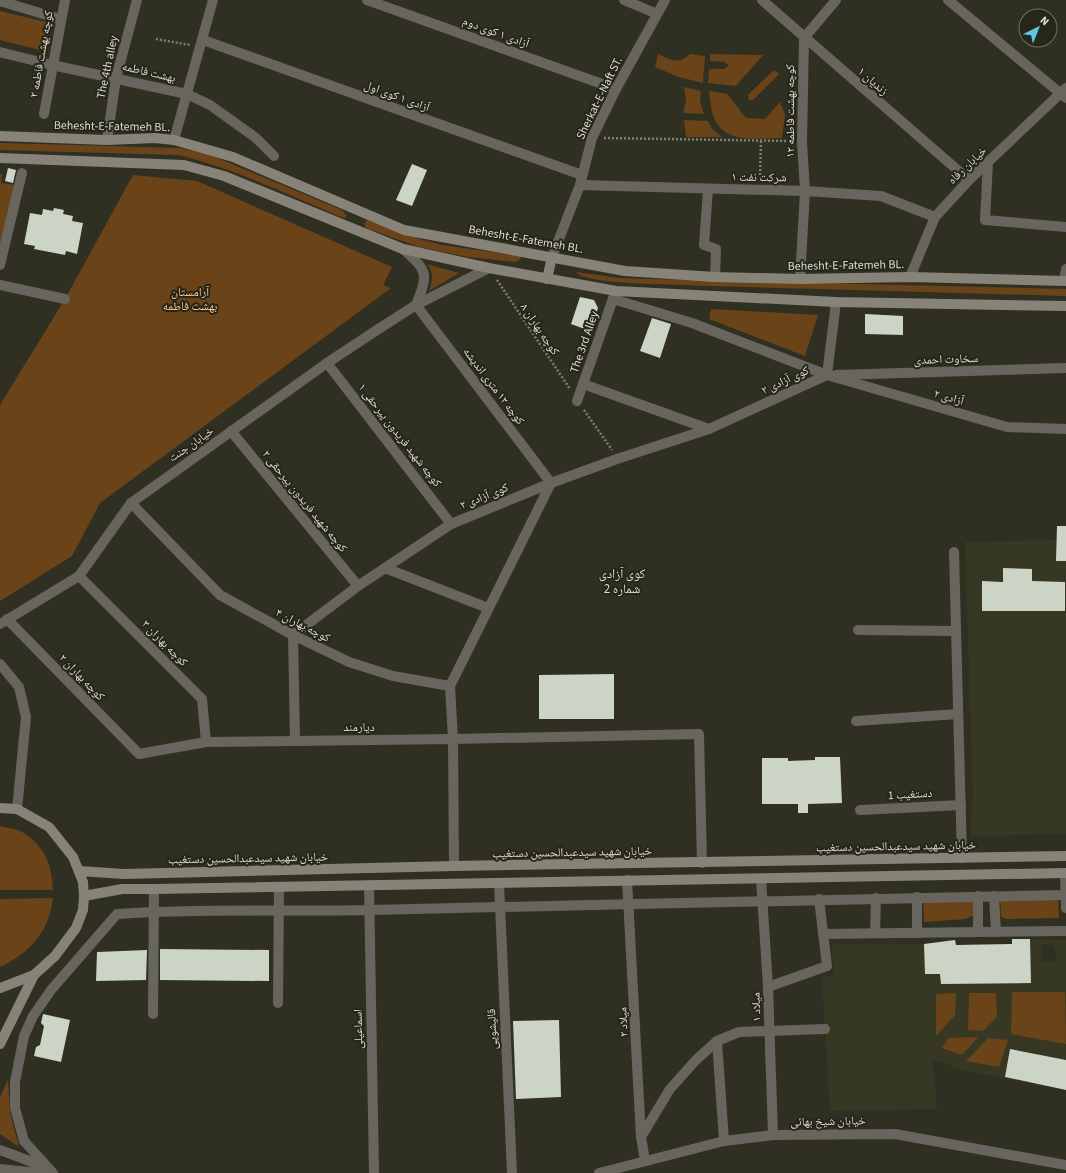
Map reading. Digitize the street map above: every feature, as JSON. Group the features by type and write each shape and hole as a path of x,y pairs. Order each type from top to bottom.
{"main road":[{"name":"Behesht-E-Fatemeh BL.","path":"0,136 106,140 155,138 174,140 233,157 404,230 626,270 715,277 800,279 910,277 1065,281"},
{"path":"0,158 184,165 224,176 403,249 547,279 614,295 836,302 1066,306"},
{"path":"352,228 359,211"},
{"path":"547,279 552,257"},
{"path":"0,808 17,809 49,828 73,857 83,882 84,896 83,910 76,928 54,956 34,975 1,1043"},
{"name":"خیابان شهید سیدعبدالحسین دستغیب","path":"79,871 124,874 454,866 1066,856"},
{"path":"84,896 122,889 1066,874"},
{"path":"0,988 34,975"},
{"path":"0,1024 1,1043"}],"street":[{"name":"کوچه بهشت فاطمه ۲","path":"44,114 60,19 65,0"},
{"name":"The 4th alley","path":"106,140 116,78 137,0"},
{"path":"174,140 202,44 213,0"},
{"name":"آزادی ۱ کوی دوم","path":"367,0 616,89"},
{"path":"624,0 657,14"},
{"name":"Sherkat-E-Naft ST.","path":"552,257 581,180 592,138 616,89 665,0"},
{"name":"زندیان ۱","path":"762,0 969,180"},
{"path":"804,38 836,0"},
{"path":"948,0 1064,93"},
{"path":"0,1 13,2 60,19"},
{"name":"کوچه بهشت فاطمه ۱۲","path":"800,279 806,191 802,142 804,38"},
{"name":"آزادی ۱ کوی اول","path":"202,44 581,180"},
{"name":"بهشت فاطمه","path":"0,52 52,65 187,94 210,105 256,138 274,156"},
{"name":"خیابان رفاه","path":"910,277 935,217 969,180 1064,93"},
{"path":"988,162 986,220 1066,228"},
{"path":"0,264 22,173"},
{"name":"شرکت نفت ۱","path":"581,180 708,189 806,191 881,196 935,217"},
{"path":"708,189 704,245 716,249 715,277"},
{"path":"403,249 423,268 425,277 416,305"},
{"name":"خیابان جنت","path":"4,622 79,576 132,502 328,363 416,305 489,268"},
{"path":"1065,281 1066,268"},
{"path":"0,285 65,299"},
{"name":"The 3rd Alley","path":"577,400 614,295"},
{"name":"آزادی ۲","path":"614,295 692,323 827,376 1006,427 1066,429"},
{"name":"کوی آزادی ۲","path":"293,635 358,586 452,524 550,483 617,458 709,429 827,376 836,302"},
{"name":"کوچه ۱۲ متری اندیشه","path":"416,305 550,483"},
{"name":"کوچه شهید فریدون پیرحقی ۱","path":"328,363 452,524"},
{"name":"سخاوت احمدی","path":"827,376 1066,368"},
{"path":"583,384 709,429"},
{"name":"کوچه شهید فریدون پیرحقی ۲","path":"232,431 358,586"},
{"path":"454,866 453,739 450,686 550,483"},
{"name":"کوچه بهاران ۴","path":"132,502 220,594 293,635 349,662 393,676 450,686"},
{"path":"954,552 962,858"},
{"path":"385,568 488,608"},
{"name":"کوچه بهاران ۳","path":"79,576 202,699 206,742"},
{"name":"کوچه بهاران ۲","path":"4,622 139,754"},
{"path":"858,630 956,631"},
{"path":"293,635 295,740"},
{"path":"0,664 18,687 26,717 17,809"},
{"path":"856,721 958,714"},
{"name":"دیارمند","path":"139,754 206,742 699,734 702,863"},
{"name":"دستغیب 1","path":"860,810 961,805"},
{"path":"1066,874 1066,908"},
{"name":"میلاد ۱","path":"761,879 764,900 773,1135"},
{"name":"میلاد ۲","path":"627,880 630,905 642,1137 645,1161"},
{"name":"قالیشویی","path":"498,883 512,1173"},
{"name":"اسماعیلی","path":"369,885 374,1173"},
{"path":"278,1003 279,887"},
{"path":"153,1014 154,889"},
{"path":"52,1173 24,1141 15,1108 15,1082 24,1036 33,1016 51,990 117,914 153,911 278,912 499,906 630,905 764,900 1066,895"},
{"path":"978,896 978,932"},
{"path":"994,896 996,932"},
{"path":"917,897 917,933"},
{"path":"875,933 876,898"},
{"path":"768,987 828,966 819,899"},
{"path":"823,934 1066,931"},
{"path":"642,1137 670,1089 696,1060 717,1041 739,1032 825,1029"},
{"path":"717,1041 724,1141"},
{"name":"خیابان شیخ بهائی","path":"599,1173 724,1141 773,1135 895,1134 1064,1166"},
{"path":"0,1150 32,1162 52,1173"},
{"path":"0,1169 38,1173"}],"path":[{"path":"156,39 202,44"},
{"path":"592,138 802,142"},
{"path":"760,190 761,141"},
{"name":"کوچه بهاران ۸","path":"489,268 617,458"}],"shaded area":[{"path":"1056,540 1056,561 1066,561 1066,834 970,836 973,798 965,542","holes":["982,581 1065,582 1065,611 983,611"]},
{"path":"1012,939 1066,940 1066,1060 1010,1049 1005,1077 1066,1091 963,1070 933,1059 937,1109 830,1111 822,977 833,976 832,944 924,944 955,940 956,945 1012,944","holes":["1042,944 1053,945 1057,959 1051,962 1041,961"]}],"green space":[{"path":"0,11 50,23 44,51 0,40"},
{"path":"658,54 675,60 682,59 690,54 705,56 703,83 679,77 655,67"},
{"path":"710,54 763,55 736,86 708,83 709,69 724,69 729,65 724,62 710,61"},
{"path":"774,70 779,74 753,100 749,100 748,95"},
{"path":"684,87 701,91 700,101 704,114 683,113 686,100"},
{"path":"709,91 727,94 746,118 765,119 780,102 785,115 782,138 755,139 737,137 728,134 721,129 714,118"},
{"path":"684,120 708,121 712,129 722,137 686,137"},
{"path":"0,143 179,148 208,154 342,210 347,216 345,218 338,216 240,174 179,155 0,150"},
{"path":"0,174 2,174 1,183 15,185 0,249"},
{"name":"آرامستان بهشت فاطمه","path":"133,175 197,181 392,267 383,285 391,288 100,503 72,556 0,601 0,405 65,299"},
{"path":"367,220 423,240 442,245 520,256 521,259 515,262 468,257 419,247 366,228 364,224"},
{"path":"427,264 459,273 429,291 432,277 431,270"},
{"path":"576,272 620,278 1066,289 1066,296 638,284 589,278"},
{"path":"711,309 818,315 805,356 709,319"},
{"path":"0,826 22,832 37,844 46,857 49,865 53,890 0,890"},
{"path":"1058,896 1059,918 1006,919 1001,917 1000,898"},
{"path":"53,898 47,921 36,940 21,955 0,967 0,899"},
{"path":"923,898 976,898 974,915 966,919 924,922"},
{"path":"1012,992 1065,992 1066,1044 1011,1034"},
{"path":"956,993 955,1015 936,1036 936,994"},
{"path":"969,993 996,993 997,1017 983,1031 968,1030"},
{"path":"978,1037 962,1055 942,1048 948,1038"},
{"path":"988,1038 1008,1040 999,1067 966,1061"},
{"path":"8,1080 10,1113 19,1147 0,1134 0,1097"}],"building":[{"path":"412,164 427,170 412,206 396,200"},
{"path":"8,168 16,170 13,183 5,181"},
{"path":"54,208 64,210 63,214 73,216 72,221 83,223 77,254 66,251 65,255 34,249 35,246 24,244 30,213 42,215 43,209 53,211"},
{"path":"580,297 594,300 598,308 590,331 571,324"},
{"path":"865,314 903,316 903,335 865,334"},
{"path":"652,318 671,324 660,358 640,351"},
{"path":"1057,526 1066,526 1066,561 1056,561"},
{"path":"1003,568 1032,569 1032,581 1065,582 1065,611 982,611 982,581 1003,582"},
{"path":"614,674 614,719 539,719 539,675"},
{"path":"815,757 840,757 842,803 808,804 808,813 798,813 798,804 762,804 762,758 788,758 788,761 815,760"},
{"path":"1012,939 1030,939 1031,983 941,984 940,974 925,974 924,944 955,940 956,945 1012,944"},
{"path":"160,949 269,950 269,981 160,980"},
{"path":"147,950 146,980 96,981 97,952"},
{"path":"43,1014 70,1020 61,1062 34,1056 36,1047 40,1045 44,1026 41,1023"},
{"path":"559,1020 561,1097 516,1099 513,1021"},
{"path":"1010,1049 1066,1060 1066,1090 1005,1077"}],"district":[{"name":"کوی آزادی شماره 2","path":"622,580"}]}
